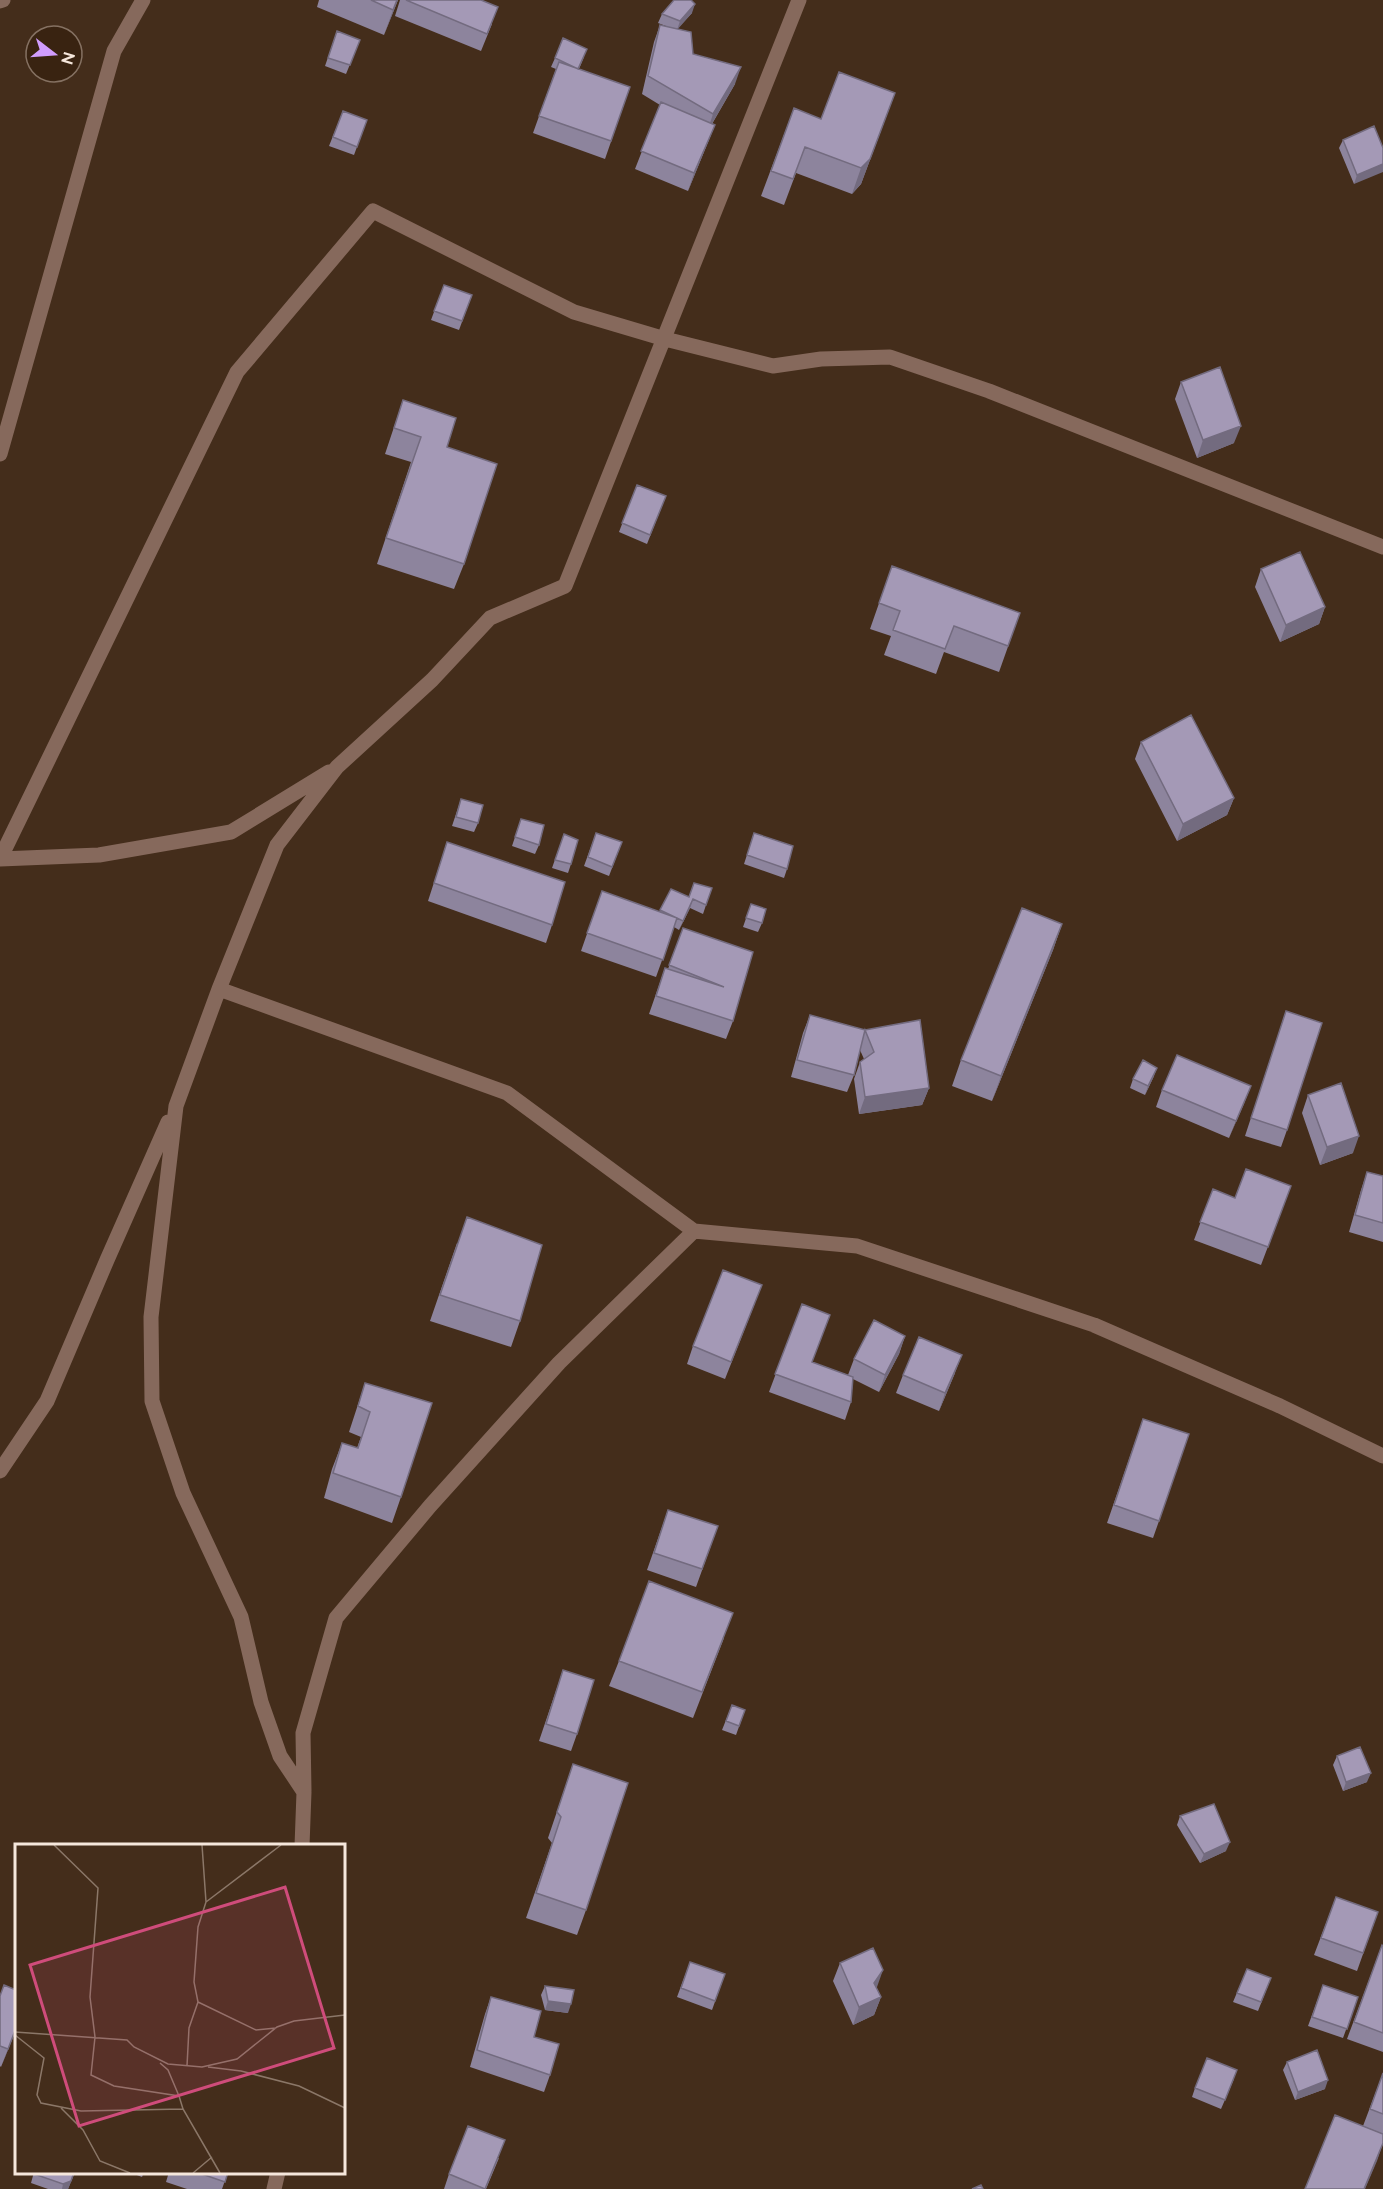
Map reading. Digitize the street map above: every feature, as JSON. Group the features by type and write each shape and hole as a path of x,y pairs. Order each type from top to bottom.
{"street":[{"path":"0,454 114,51 143,0"},
{"path":"0,1471 47,1401 106,1260 176,1106 219,989 277,845 337,767 432,680 490,618 565,586 799,0"},
{"path":"337,767 231,832 99,855 0,859 237,372 374,211 574,312 665,339 773,366 821,359 890,357 989,392 1383,547"},
{"path":"219,989 507,1093 694,1231 856,1246 1094,1325 1280,1406 1383,1456"},
{"path":"176,1106 151,1317 152,1401 183,1493 241,1617 261,1702 280,1756 304,1792"},
{"path":"302,1844 303,1733 336,1618 430,1506 559,1363 694,1231"},
{"path":"274,2189 278,2174"}],"building":[{"path":"371,0 397,0 393,10"},
{"path":"406,0 481,0 498,7 487,34"},
{"path":"674,0 691,0 695,4 680,21 662,14"},
{"path":"660,25 691,32 693,54 741,67 713,114 648,76"},
{"path":"337,31 360,40 350,65 328,58"},
{"path":"563,38 587,49 578,69 555,58"},
{"path":"559,62 630,87 611,141 539,116"},
{"path":"839,72 895,93 870,159 861,168 805,147 793,179 771,171 794,108 821,119"},
{"path":"661,102 715,125 694,173 641,151"},
{"path":"343,111 367,120 357,147 333,137"},
{"path":"1374,126 1383,148 1383,164 1357,175 1343,140"},
{"path":"444,285 472,295 462,321 434,311"},
{"path":"1220,367 1241,426 1203,440 1181,382"},
{"path":"403,400 456,418 447,447 497,464 464,564 386,538 421,437 394,428"},
{"path":"637,485 666,496 650,535 622,523"},
{"path":"1300,552 1325,607 1286,625 1261,569"},
{"path":"892,566 1020,613 1008,646 954,626 945,649 893,630 900,611 879,603"},
{"path":"1191,715 1234,798 1183,824 1141,742"},
{"path":"461,799 483,805 478,823 456,817"},
{"path":"521,819 544,825 539,845 515,837"},
{"path":"596,833 622,842 612,867 588,857"},
{"path":"754,833 793,846 787,869 747,855"},
{"path":"564,834 578,840 571,864 555,860"},
{"path":"447,842 565,882 552,925 434,883"},
{"path":"694,883 712,888 706,905 693,899 683,921 660,910 671,889 689,897"},
{"path":"602,891 677,918 663,960 587,933"},
{"path":"751,904 766,909 762,923 746,918"},
{"path":"1022,908 1062,924 1001,1076 961,1060"},
{"path":"683,928 753,952 733,1021 656,996 665,968 724,987 669,965"},
{"path":"1286,1011 1322,1023 1287,1130 1251,1118"},
{"path":"810,1015 865,1030 854,1075 797,1060"},
{"path":"920,1020 929,1088 865,1097 860,1062 874,1052 865,1030"},
{"path":"1177,1055 1251,1086 1236,1121 1162,1090"},
{"path":"1143,1060 1157,1068 1148,1086 1133,1079"},
{"path":"1341,1083 1359,1136 1327,1147 1308,1095"},
{"path":"1246,1169 1291,1186 1268,1247 1200,1222 1213,1189 1235,1198"},
{"path":"1367,1172 1383,1176 1383,1223 1355,1215"},
{"path":"467,1217 542,1245 520,1321 440,1295"},
{"path":"723,1270 762,1285 731,1362 693,1346"},
{"path":"802,1304 830,1315 812,1362 853,1377 851,1402 775,1374"},
{"path":"874,1320 905,1336 885,1375 854,1359"},
{"path":"919,1337 962,1355 945,1393 903,1375"},
{"path":"365,1383 432,1403 401,1497 333,1473 342,1443 358,1448 370,1412 358,1406"},
{"path":"1143,1419 1189,1434 1159,1521 1114,1505"},
{"path":"668,1510 718,1526 702,1569 654,1553"},
{"path":"649,1581 733,1613 702,1692 619,1661"},
{"path":"563,1670 594,1680 577,1734 546,1724"},
{"path":"732,1705 745,1710 739,1726 726,1721"},
{"path":"1360,1747 1371,1773 1346,1782 1337,1756"},
{"path":"573,1764 628,1783 586,1910 536,1893 561,1817 557,1812"},
{"path":"1214,1804 1230,1842 1204,1854 1180,1816"},
{"path":"1336,1897 1378,1912 1363,1953 1321,1938"},
{"path":"1383,1946 1383,2033 1354,2022"},
{"path":"873,1948 883,1970 874,1983 881,1997 859,2007 840,1963"},
{"path":"690,1962 725,1974 715,2001 681,1988"},
{"path":"1247,1969 1271,1978 1261,2002 1237,1993"},
{"path":"4,1985 15,1990 15,2031 8,2049 0,2046 0,1996"},
{"path":"1323,1985 1358,1997 1347,2029 1312,2017"},
{"path":"545,1986 574,1990 571,2004 548,2001"},
{"path":"491,1997 541,2011 534,2037 559,2044 550,2075 477,2050"},
{"path":"1317,2050 1328,2080 1298,2092 1287,2062"},
{"path":"1207,2058 1237,2070 1225,2100 1195,2088"},
{"path":"1383,2073 1383,2114 1370,2109"},
{"path":"1335,2115 1383,2134 1383,2143 1364,2189 1305,2189"},
{"path":"468,2126 505,2140 485,2189 449,2174"},
{"path":"34,2174 73,2174 71,2181 63,2184"},
{"path":"202,2174 227,2174 225,2182"}]}
